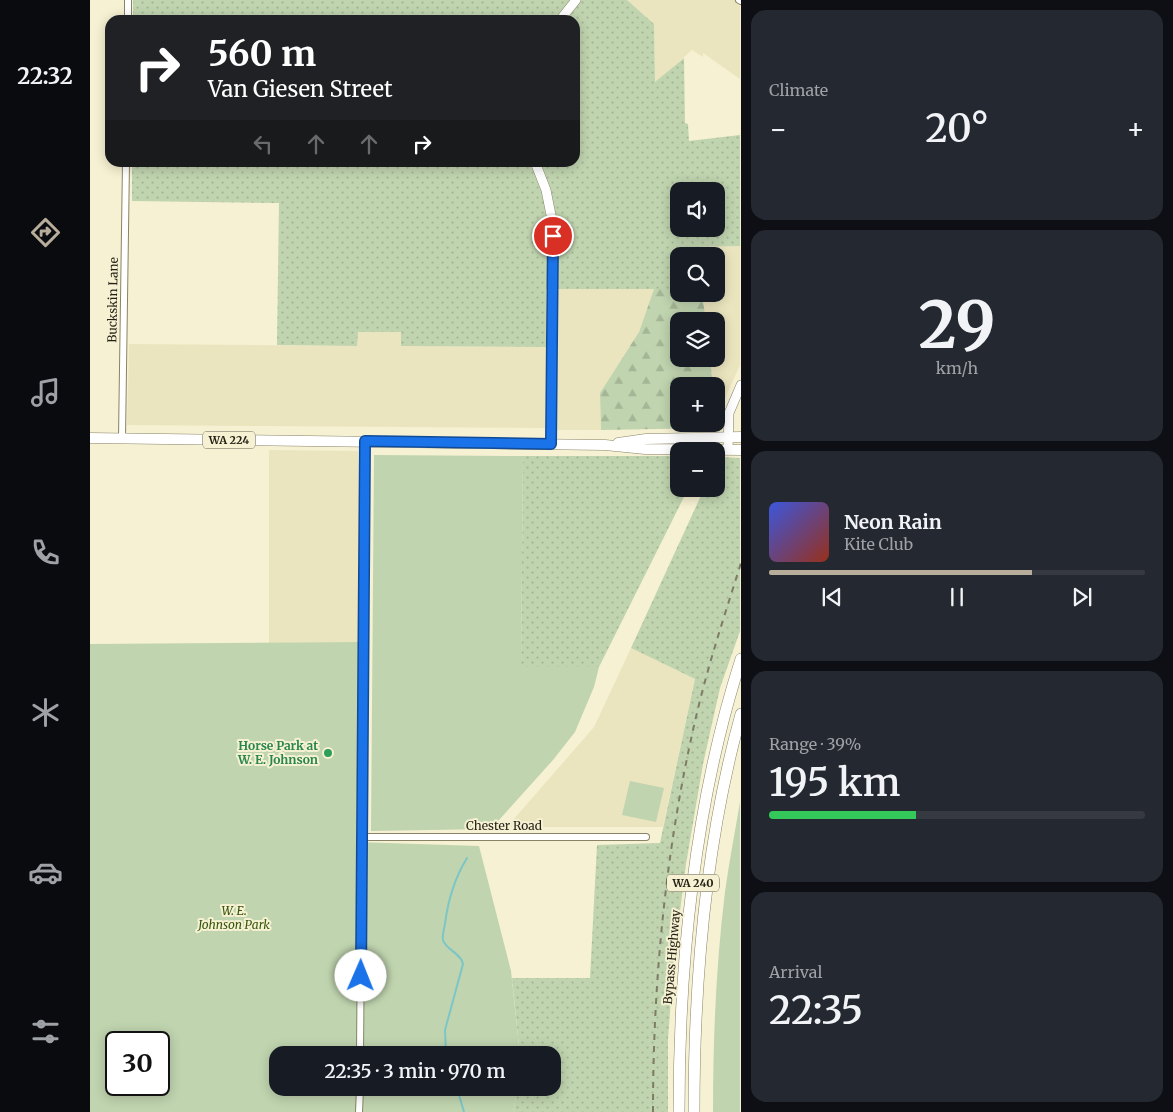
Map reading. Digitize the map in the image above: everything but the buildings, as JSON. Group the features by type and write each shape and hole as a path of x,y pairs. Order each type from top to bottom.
{"highway":[{"name":"Bypass Highway","path":"679,1112 683,971 695,865 716,746 740,659"},
{"name":"WA 240","path":"694,1112 695,1026 702,928 723,788 740,714"}],"main road":[{"name":"WA 224","path":"605,444 646,438 740,437"},
{"name":"WA 224","path":"92,438 605,444 645,449 740,450"}],"street":[{"path":"128,0 128,15"},
{"path":"564,15 576,0"},
{"name":"Buckskin Lane","path":"122,438 126,167"},
{"path":"537,167 546,190 552,225 551,444"},
{"path":"728,450 730,409 740,385"},
{"path":"360,1046 365,441"},
{"name":"Chester Road","path":"363,837 646,837"},
{"path":"360,1096 360,1112"}],"shaded area":[{"path":"627,0 740,0 740,79 703,53 703,57 692,50 655,83 654,24"},
{"path":"740,246 740,365 725,398 725,377 712,377 711,367 725,367 725,312 705,312 703,302 725,302 725,247 693,247"},
{"path":"557,288 654,289 639,332 600,393 601,430 556,430"},
{"path":"357,332 401,332 401,346 546,347 545,428 127,425 129,344 357,346"},
{"path":"269,450 358,451 359,642 269,643"},
{"path":"631,648 695,679 663,827 507,827 594,727"}],"green space":[{"path":"133,0 627,0 654,24 655,82 684,58 685,123 688,124 689,141 740,135 740,246 670,247 670,289 546,289 546,347 401,346 401,332 358,332 357,346 277,345 279,203 132,201 132,167 580,167 580,15 133,15"},
{"path":"654,289 670,289 670,302 703,302 705,312 670,312 670,367 711,367 712,377 670,377 670,429 601,430 600,393 639,332"},
{"path":"374,455 523,456 521,667 599,667 594,687 575,732 553,760 491,829 371,831"},
{"path":"523,456 670,456 670,497 684,497 599,667 521,668"},
{"path":"725,457 740,458 740,631 720,688 703,764 686,864 674,958 668,1039 668,1112 513,1112 516,1096 561,1096 561,1046 519,1046 512,978 590,978 597,845 660,843 695,679 631,648 700,497 725,497"},
{"name":"W. E. Johnson Park","path":"359,642 356,842 479,846 511,971 519,1046 269,1046 269,1096 516,1096 513,1112 90,1112 90,644"},
{"path":"630,781 664,788 656,822 622,815"},
{"path":"740,802 740,1112 713,1112 714,1029 719,947 727,881"}],"waterway":[{"path":"446,1046 445,1030 463,964 462,960 447,946 443,940 443,934 452,890 467,858"},
{"path":"459,1096 464,1112"}],"railway":[{"path":"653,1112 656,1012 663,913 677,814 701,698 741,563"}],"place":[{"name":"Horse Park at W. E. Johnson","path":"328,753"}],"route":[{"path":"361,976 365,441 551,444 553,236"}]}
